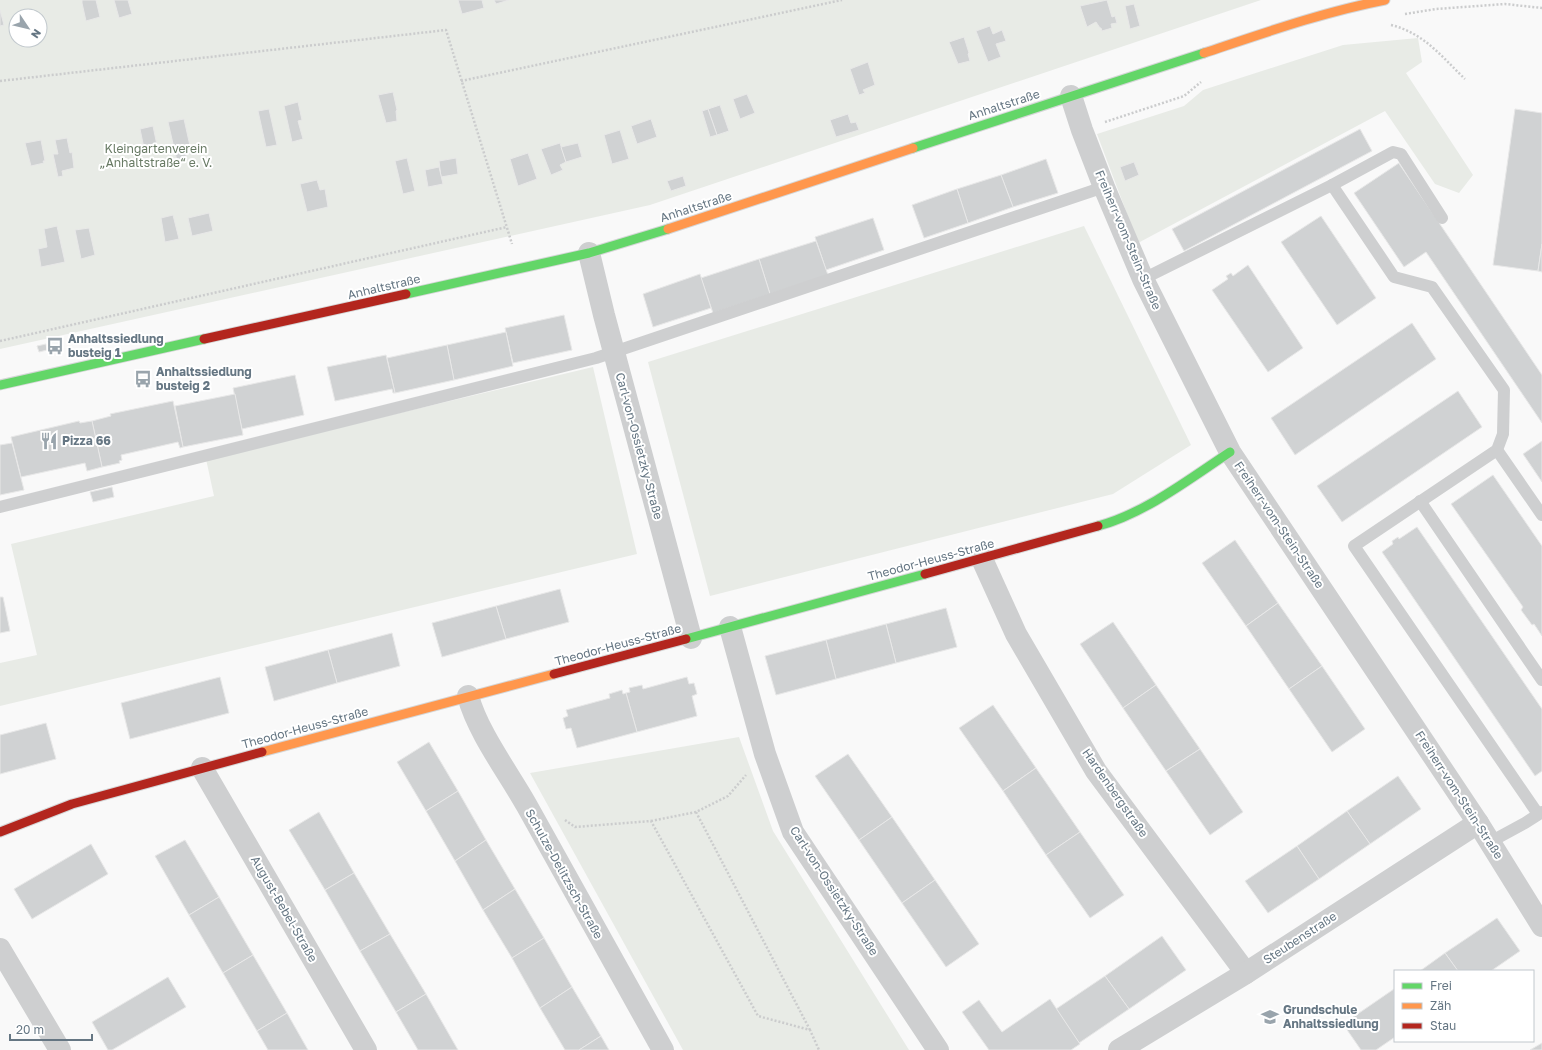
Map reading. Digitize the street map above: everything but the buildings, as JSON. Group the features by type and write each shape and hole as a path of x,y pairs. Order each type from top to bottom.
{"street":[{"name":"Anhaltstraße","path":"0,385 519,270 589,253 634,240 1310,18 1385,0"},
{"name":"Freiherr-vom-Stein-Straße","path":"1071,96 1082,130 1104,187 1143,279 1230,452 1478,823 1541,923"},
{"name":"Carl-von-Ossietzky-Straße","path":"589,253 691,638"},
{"name":"Theodor-Heuss-Straße","path":"0,832 72,804 468,696 691,638 1102,525 1142,508 1176,488 1230,452"},
{"name":"Hardenbergstraße","path":"982,559 1016,634 1096,771 1246,973"},
{"name":"Carl-von-Ossietzky-Straße","path":"730,627 765,754 793,832 938,1050"},
{"name":"Schulze-Delitzsch-Straße","path":"468,696 472,711 480,726 663,1050"},
{"name":"August-Bebel-Straße","path":"202,768 366,1050"},
{"name":"Steubenstraße","path":"1119,1050 1246,973 1478,823"},
{"path":"0,949 60,1050"}],"lane":[{"path":"1143,279 1332,185 1393,152 1401,154 1442,218"},
{"path":"1332,185 1394,277 1432,288 1504,390 1503,434 1497,450 1354,546 1540,813 1490,842"},
{"path":"0,506 596,358 1104,187"},
{"path":"1497,450 1542,515"},
{"path":"1420,501 1542,680"}],"path":[{"path":"461,82 842,0"},
{"path":"1398,15 1436,9 1505,4 1542,8"},
{"path":"1386,24 1404,29 1425,40 1465,80"},
{"path":"0,81 446,30 519,270"},
{"path":"1082,130 1184,96 1204,78"},
{"path":"0,341 507,227"},
{"path":"562,818 575,827 651,821 696,812 728,796 765,754"},
{"path":"696,812 819,1050"},
{"path":"651,821 758,1016 810,1030"}],"green space":[{"name":"Kleingartenverein „Anhaltstraße“ e. V.","path":"0,0 1261,0 650,205 0,349"},
{"path":"1418,38 1422,62 1406,73 1473,175 1459,193 1435,184 1385,111 1138,243 1097,134 1184,106 1203,90 1343,45"},
{"path":"1084,226 1191,445 1113,494 710,596 648,362"},
{"path":"593,367 637,554 0,706 0,663 37,655 11,544 214,496 206,459"},
{"path":"739,737 773,831 909,1050 683,1050 530,773"}],"traffic: fast":[{"path":"913,148 1204,53"},
{"path":"406,294 589,253 668,229"},
{"path":"0,385 204,339"},
{"path":"1098,526 1133,513 1150,504 1183,484 1230,452"},
{"path":"686,639 925,574"}],"traffic: slow":[{"path":"1204,53 1316,17 1385,0"},
{"path":"668,229 913,148"},
{"path":"262,752 554,674"}],"traffic: jam":[{"path":"204,339 406,294"},
{"path":"925,574 1098,526"},
{"path":"554,674 686,639"},
{"path":"0,832 72,804 262,752"}],"place":[{"name":"Anhaltssiedlung busteig 1","path":"55,346"},
{"name":"Anhaltssiedlung busteig 2","path":"143,379"},
{"name":"Pizza 66","path":"49,441"},
{"name":"Grundschule Anhaltssiedlung","path":"1270,1017"}]}
